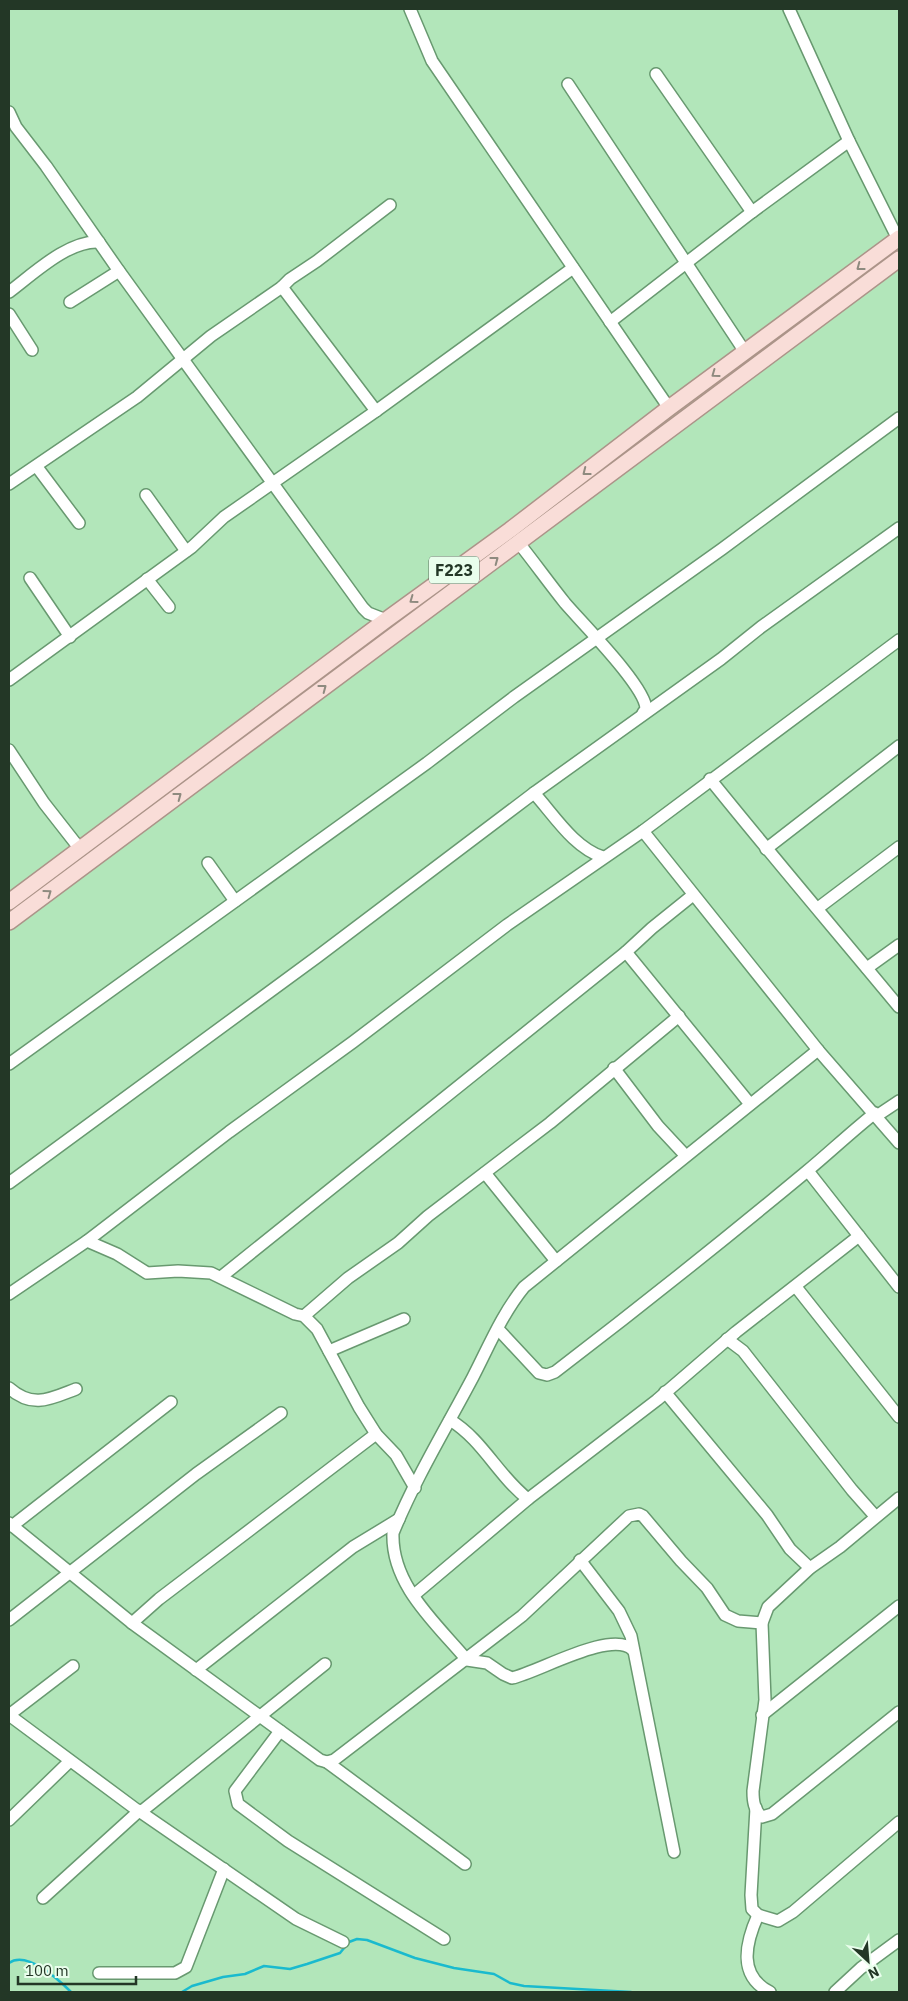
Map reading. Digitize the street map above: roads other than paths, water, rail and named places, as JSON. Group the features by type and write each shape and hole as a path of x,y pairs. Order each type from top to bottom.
{"main road":[{"name":"F223","path":"9,902 899,238"},
{"name":"F223","path":"9,922 899,259"},
{"path":"296,687 306,700"}],"street":[{"path":"410,9 432,61 669,408"},
{"path":"789,9 849,141 899,238"},
{"path":"656,74 752,212"},
{"path":"568,84 685,264 745,352"},
{"path":"9,112 16,127 46,166 119,271 363,608 368,613 386,620"},
{"path":"610,322 752,212 849,141"},
{"path":"9,484 37,467 137,397 211,336 282,287 290,279 317,261 390,205"},
{"path":"9,292 41,267 70,249 82,243 99,242"},
{"path":"9,680 186,550 224,517 376,411 573,268"},
{"path":"70,302 119,271"},
{"path":"282,287 376,411"},
{"path":"9,314 32,350"},
{"path":"9,1064 131,978 427,763 595,638 722,549 899,418"},
{"path":"37,467 79,523"},
{"path":"146,495 186,550"},
{"path":"9,1183 317,957 646,708 721,659 761,627 899,528"},
{"path":"518,542 595,638 624,670 646,708"},
{"path":"30,578 70,637"},
{"path":"147,579 169,607"},
{"path":"9,1294 87,1241 507,924 643,831 710,779 899,640"},
{"path":"766,849 899,746"},
{"path":"9,750 44,803 80,849"},
{"path":"710,779 766,849 818,908 899,1007"},
{"path":"534,793 581,846 592,854 603,857"},
{"path":"643,831 818,1050 876,1113 899,1143"},
{"path":"818,908 899,847"},
{"path":"208,863 235,901"},
{"path":"221,1277 626,952 693,895"},
{"path":"867,968 899,945"},
{"path":"626,952 750,1104"},
{"path":"304,1316 348,1278 398,1243 428,1216 550,1123 679,1016"},
{"path":"633,1650 627,1645 618,1644 586,1650 512,1678 487,1663 466,1660 414,1595 398,1571 393,1544 394,1534 399,1519 498,1329 507,1308 524,1287 685,1155 818,1050"},
{"path":"614,1068 658,1126 685,1155"},
{"path":"876,1113 878,1115 882,1114 899,1101"},
{"path":"498,1329 539,1373 547,1375 555,1372 623,1321 808,1171 841,1140 876,1113"},
{"path":"808,1171 899,1287"},
{"path":"485,1173 556,1261"},
{"path":"414,1595 528,1499 666,1392 727,1339 859,1236"},
{"path":"87,1241 117,1254 147,1273 195,1271 211,1273 264,1300 304,1316 317,1328 376,1434 392,1449 415,1488"},
{"path":"796,1287 899,1417"},
{"path":"329,1351 404,1319"},
{"path":"727,1339 743,1351 852,1490 875,1516"},
{"path":"9,1388 25,1399 46,1401 76,1389"},
{"path":"666,1392 767,1515 790,1549 810,1568"},
{"path":"170,1402 10,1524 132,1623 320,1760 327,1762 465,1864"},
{"path":"9,1620 196,1474 281,1413"},
{"path":"450,1420 472,1437 503,1475 528,1499"},
{"path":"132,1623 159,1599 376,1434"},
{"path":"899,1498 840,1547 810,1568 773,1600 768,1606 762,1622 765,1700 753,1791 756,1808 750,1895 752,1909 758,1915 774,1921 784,1919 899,1822"},
{"path":"327,1762 334,1760 522,1616 629,1516 640,1514 707,1588 725,1614 738,1621 762,1622"},
{"path":"196,1670 353,1547 399,1519"},
{"path":"580,1560 620,1611 627,1624 674,1852"},
{"path":"762,1714 899,1606"},
{"path":"43,1898 139,1811 145,1809 261,1717 324,1664"},
{"path":"73,1666 9,1715 139,1811 296,1919 343,1942"},
{"path":"756,1808 762,1816 772,1814 899,1712"},
{"path":"280,1730 235,1791 238,1804 288,1841 444,1939"},
{"path":"9,1820 70,1761"},
{"path":"99,1973 175,1973 186,1967 224,1869"},
{"path":"758,1915 751,1930 747,1962 751,1977 760,1987 770,1992"},
{"path":"835,1992 861,1968 899,1940"}],"waterway":[{"path":"182,1992 192,1986 223,1977 245,1974 264,1966 290,1969 307,1964 340,1953 349,1942 357,1939 367,1940 415,1958 454,1968 494,1974 510,1983 524,1986 631,1992"},
{"path":"9,1963 16,1960 25,1960 33,1963 51,1974 71,1992"}]}
